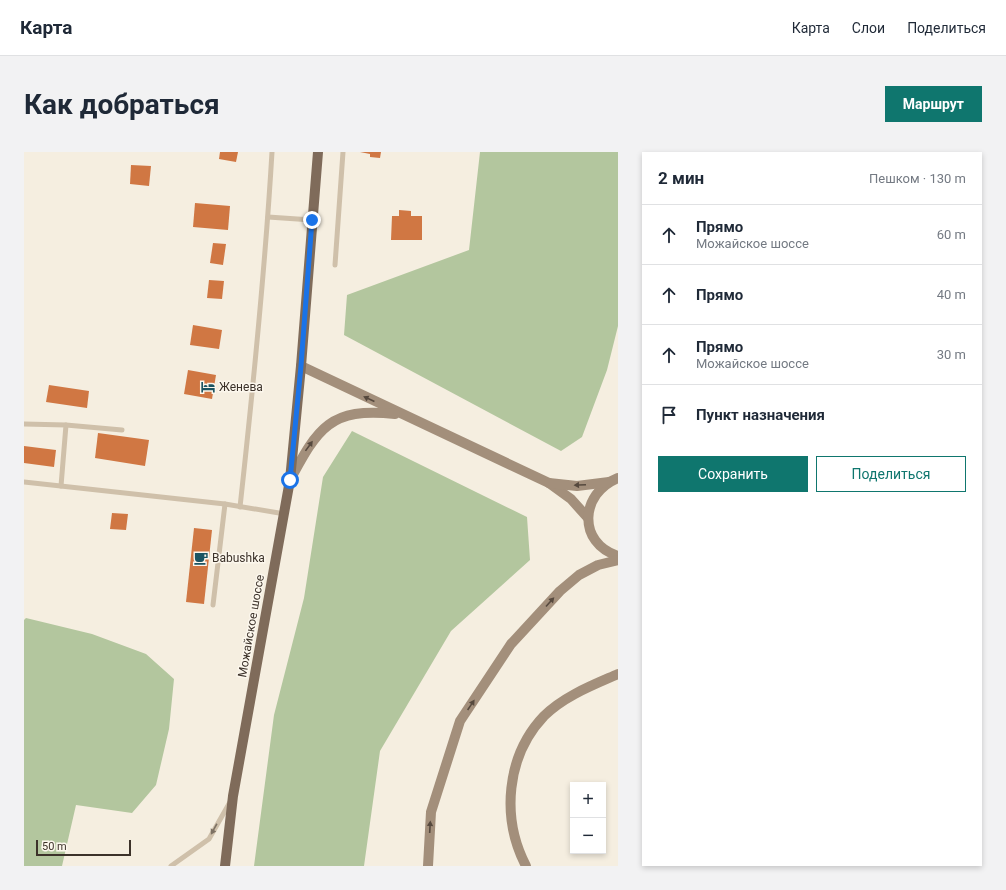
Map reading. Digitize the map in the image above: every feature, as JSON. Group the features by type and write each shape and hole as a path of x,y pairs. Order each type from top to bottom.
{"main road":[{"path":"312,220 318,152"},
{"name":"Можайское шоссе","path":"225,866 233,796 290,480 301,366 312,220"},
{"path":"301,366 549,483 571,499 588,518 593,536 598,543 604,549 618,556"},
{"path":"290,480 307,449 323,428 343,416 371,411 405,415"},
{"path":"549,483 577,486 614,480"},
{"path":"588,518 592,501 596,493 614,480"},
{"path":"428,866 431,812 460,721 511,644 560,591 579,575 598,565 618,560"},
{"path":"526,866 518,851 510,808 513,774 525,742 545,716 575,693 618,674"}],"lane":[{"path":"240,507 268,217 272,152"},
{"path":"335,265 343,152"},
{"path":"268,217 312,220"},
{"path":"24,424 66,425 122,430"},
{"path":"61,486 66,425"},
{"path":"24,482 225,504 285,514"},
{"path":"213,604 225,504"},
{"path":"171,866 208,839 233,796"}],"green space":[{"path":"480,152 618,152 618,326 607,370 582,437 561,451 344,335 347,295 469,250"},
{"path":"352,431 527,517 530,560 451,631 380,751 364,866 254,866 274,715 304,598 323,477"},
{"path":"26,618 92,634 146,654 174,679 169,729 156,785 132,813 76,805 62,866 24,866 24,620"}],"building":[{"path":"220,152 238,152 236,162 219,159"},
{"path":"360,152 381,152 380,158 370,157 370,154"},
{"path":"131,165 151,166 149,186 130,184"},
{"path":"195,203 230,206 228,230 193,227"},
{"path":"399,210 411,211 411,216 422,216 422,240 391,240 392,216 399,216"},
{"path":"213,243 226,244 223,265 210,263"},
{"path":"209,280 224,281 222,299 207,298"},
{"path":"193,325 222,330 219,349 190,345"},
{"path":"188,370 216,375 212,399 184,394"},
{"path":"49,385 89,391 87,408 46,402"},
{"path":"98,433 149,440 145,466 95,458"},
{"path":"24,446 56,450 54,467 24,463"},
{"path":"112,513 128,514 126,530 110,529"},
{"path":"194,528 212,530 204,604 186,602"}],"place":[{"name":"Женева","path":"208,387"},
{"name":"Babushka","path":"201,558"}],"route":[{"path":"290,480 301,366 312,220"}]}
